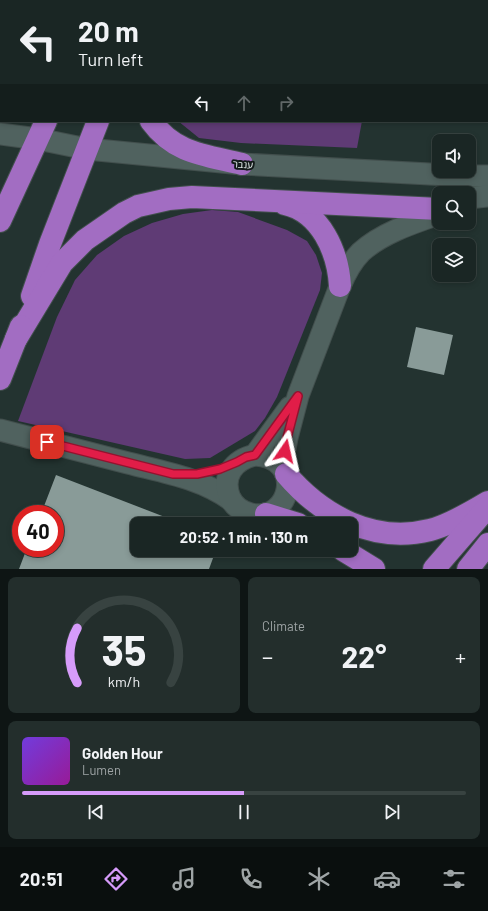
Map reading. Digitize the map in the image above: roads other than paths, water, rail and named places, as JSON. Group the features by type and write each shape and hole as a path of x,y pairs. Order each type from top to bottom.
{"highway":[{"path":"0,379 27,312 50,244 98,122"},
{"path":"153,122 157,130 170,141 186,150 242,164"},
{"path":"0,221 42,130"},
{"path":"16,339 62,263 84,240 124,213 138,206 169,199 192,197 432,209"},
{"path":"274,201 291,205 307,215 318,225 330,243 338,267 340,286"},
{"path":"284,470 296,486 333,515 378,532 399,534 418,533 432,530 488,502"},
{"path":"434,569 488,508"},
{"path":"266,514 276,517"},
{"path":"468,569 488,544"},
{"path":"354,557 374,569"}],"street":[{"name":"ענבר","path":"0,134 42,130 87,149 242,164 432,174"},
{"path":"476,173 488,170"},
{"name":"ענבר","path":"476,176 488,176"},
{"path":"476,197 488,196"},
{"path":"382,207 432,202"},
{"path":"476,210 488,210"},
{"path":"0,430 173,474 206,484 219,491 246,513 256,515 266,514 275,510 287,493 288,484 284,470 287,438 298,396 345,274 361,253 371,244 413,223 432,216"},
{"path":"231,500 228,490 228,480 231,470 246,459 298,396"},
{"path":"173,474 197,474 220,469 246,459 265,455 274,459 284,470"}]}
